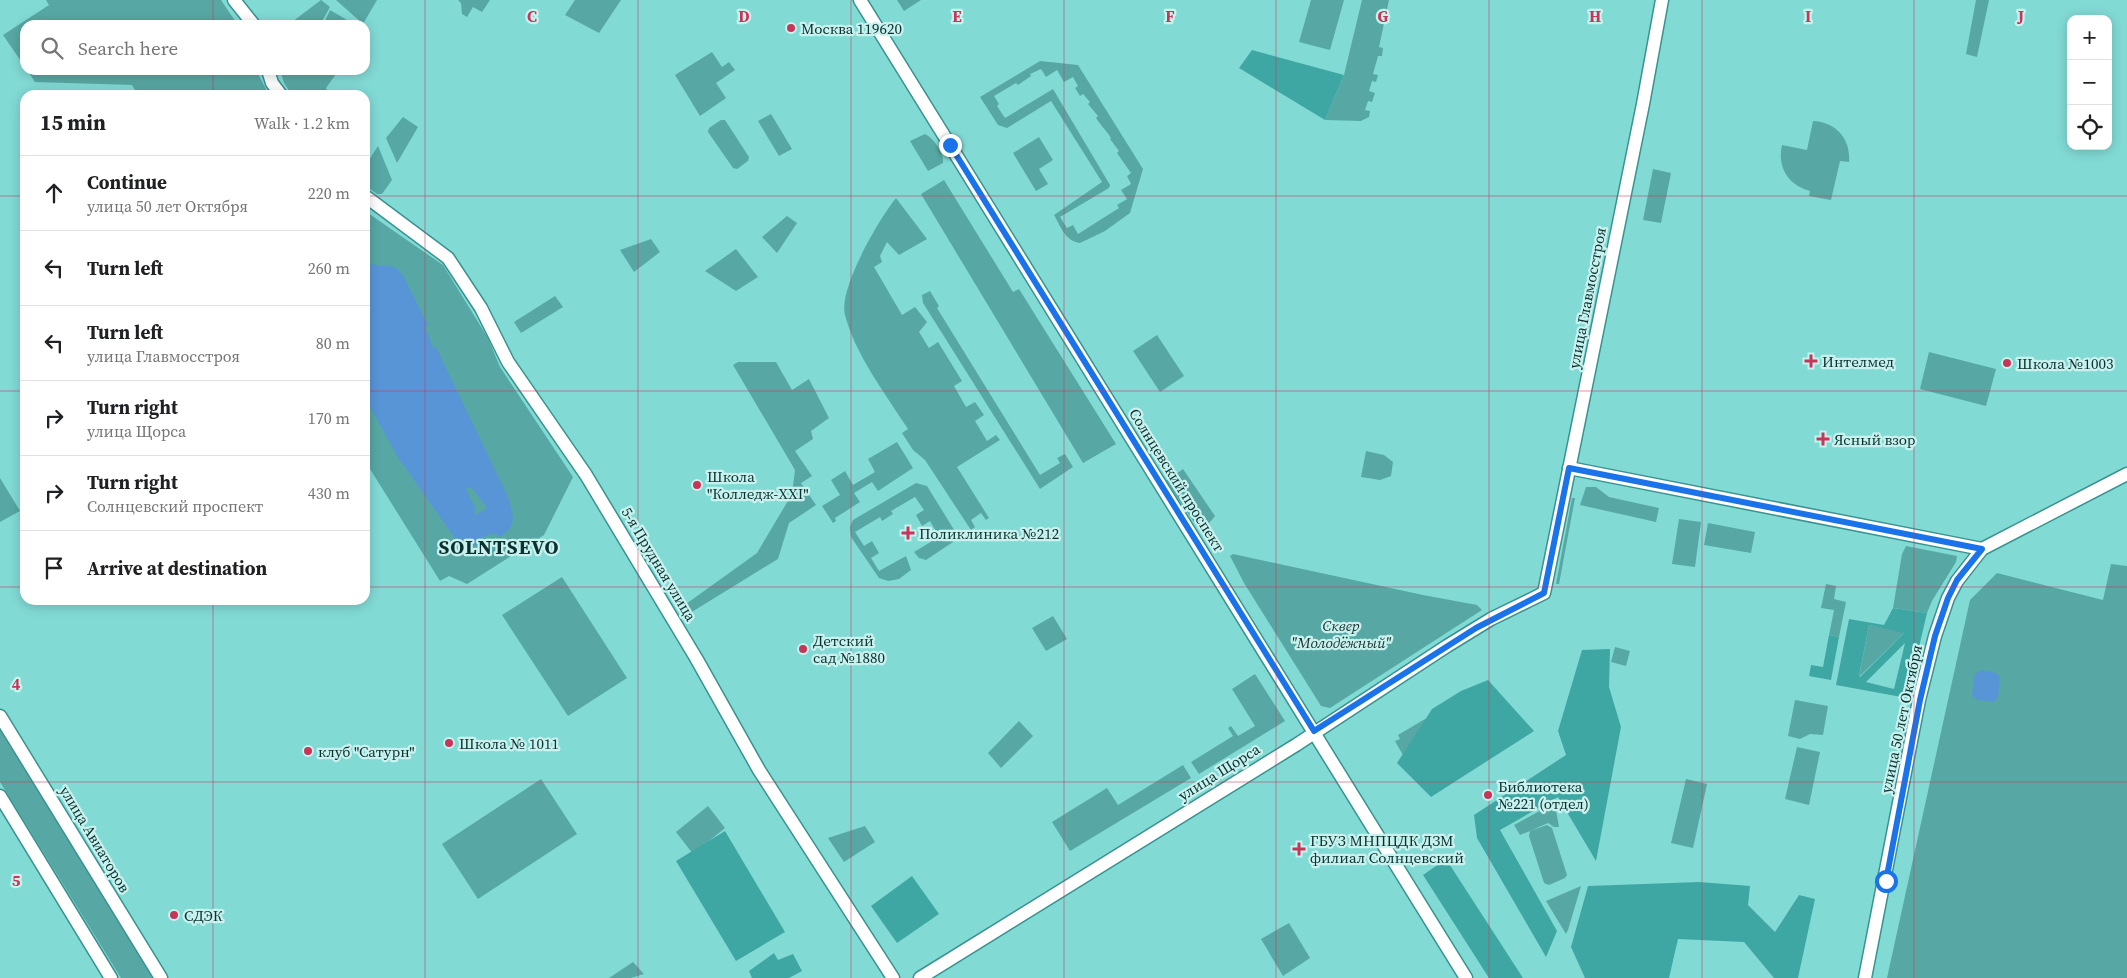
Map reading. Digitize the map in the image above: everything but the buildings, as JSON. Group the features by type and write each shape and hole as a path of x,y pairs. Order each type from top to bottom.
{"street":[{"path":"234,0 250,20"},
{"name":"Солнцевский проспект","path":"860,0 1466,978"},
{"name":"улица Главмосстроя","path":"1536,598 1545,590 1648,83 1662,0"},
{"path":"270,75 277,90"},
{"name":"5-я Прудная улица","path":"370,200 448,258 464,281 481,308 508,362 586,474 696,658 759,770 893,978"},
{"path":"1569,468 1982,549"},
{"name":"улица 50 лет Октября","path":"1865,978 1920,700 1935,636 1948,598 1957,580 1982,549 2127,474"},
{"name":"улица Щорса","path":"920,978 1476,628 1520,604 1536,598"},
{"name":"улица Авиаторов","path":"0,716 161,978"},
{"path":"0,796 111,978"}],"green space":[{"path":"46,0 221,0 235,20 26,20 49,5"},
{"path":"321,0 330,7 323,20 295,20"},
{"path":"336,0 377,0 365,20 358,20"},
{"path":"458,0 490,0 482,12 473,7 467,17 462,14 461,3"},
{"path":"575,0 621,0 599,33 565,15"},
{"path":"897,0 921,0 904,11"},
{"path":"1311,0 1344,0 1330,50 1299,42"},
{"path":"1362,0 1389,0 1379,47 1383,48 1382,56 1378,56 1373,74 1378,75 1376,82 1372,81 1369,91 1375,93 1372,102 1368,101 1365,110 1370,111 1369,117 1361,121 1325,120 1344,75"},
{"path":"1976,0 1989,0 1977,57 1966,54"},
{"path":"330,10 347,20 325,20"},
{"path":"20,24 20,60 3,35"},
{"path":"712,52 722,67 729,62 735,70 716,83 726,98 700,116 675,75"},
{"path":"1040,61 1078,65 1143,169 1130,213 1105,231 1080,243 1067,236 1054,215 1102,182 1051,101 1007,128 998,125 980,97","holes":["1041,69 1046,77 1057,70 1064,82 1073,77 1078,86 1075,88 1080,96 1083,94 1090,102 1088,104 1098,116 1096,118 1111,138 1119,151 1117,153 1131,173 1127,176 1131,184 1121,190 1127,199 1117,205 1119,208 1078,234 1073,225 1067,228 1060,217 1109,188 1110,185 1053,89 1005,118 997,106 999,104 994,96 1016,83 1018,85 1031,76 1030,74"]},
{"path":"30,75 259,75 266,90 135,90 132,85 35,82"},
{"path":"282,75 335,75 326,88 327,90 289,90"},
{"path":"771,114 792,149 779,156 758,121"},
{"path":"403,117 418,127 397,163 386,138"},
{"path":"721,120 725,120 749,157 748,161 737,169 733,168 708,132 709,128"},
{"path":"1813,121 1835,128 1845,139 1849,154 1849,162 1840,161 1831,200 1809,196 1810,191 1790,180 1781,161 1782,145 1807,150"},
{"path":"925,134 935,143 943,159 943,163 928,171 910,141"},
{"path":"1039,137 1053,160 1039,169 1048,184 1036,191 1013,153"},
{"path":"378,146 392,180 382,194 377,194 370,189 370,158"},
{"path":"1653,169 1671,173 1661,223 1643,220"},
{"path":"944,180 1013,292 1019,289 1116,444 1083,463 921,194"},
{"path":"896,198 927,239 899,255 887,242 880,256 882,262 874,267 902,315 915,307 927,322 919,332 929,348 938,342 962,381 954,386 966,407 975,402 984,415 975,421 987,441 996,435 1000,440 957,467 989,518 986,520 981,513 971,520 975,527 971,530 925,460 913,450 902,433 908,429 864,359 845,315 844,303 854,272 880,221"},
{"path":"370,214 443,265 488,338 500,367 573,477 544,535 467,584 449,576 440,581 370,469"},
{"path":"787,216 797,223 777,253 762,237"},
{"path":"651,239 660,252 634,272 620,250"},
{"path":"736,249 758,277 736,291 705,271"},
{"path":"930,291 939,306 937,308 1040,475 1060,463 1057,458 1065,454 1073,467 1040,489 923,303 922,295"},
{"path":"555,296 563,307 521,333 514,322"},
{"path":"1157,335 1184,376 1160,392 1133,351"},
{"path":"1929,352 1996,369 1986,406 1920,389"},
{"path":"738,362 776,362 792,390 809,379 829,418 811,431 813,439 795,451 812,476 801,483 816,505 789,523 778,559 682,618 679,609 757,553 792,494 795,470 733,365"},
{"path":"897,442 913,468 878,491 872,482 854,493 860,502 835,518 836,521 833,523 822,506 840,495 831,480 845,471 853,485 875,472 868,459"},
{"path":"1366,451 1384,455 1393,462 1391,476 1380,480 1361,477"},
{"path":"1183,469 1215,516 1205,528 1196,525 1166,481"},
{"path":"0,478 20,511 0,522"},
{"path":"916,483 927,486 956,533 953,542 926,560 919,558 914,552 939,537 930,521 922,526 916,515 924,510 915,497 891,511 893,514 882,521 880,517 855,532 864,546 872,541 879,553 871,558 879,571 906,556 911,570 899,579 888,581 879,578 851,537 850,527 853,520"},
{"path":"1586,487 1596,487 1609,497 1659,508 1656,522 1580,505"},
{"path":"1572,498 1575,498 1559,584 1556,584"},
{"path":"1679,519 1701,522 1695,567 1672,564"},
{"path":"1708,523 1755,532 1751,553 1704,545"},
{"path":"1906,546 1957,556 1956,562 1932,601 1927,613 1893,608 1902,554"},
{"name":"Сквер \"Молодёжный\"","path":"1233,554 1477,605 1482,610 1330,708 1321,706 1244,583 1230,556"},
{"path":"2111,564 2127,566 2127,978 1887,978 1970,600 1997,573 2103,600"},
{"path":"562,577 627,678 568,716 502,615"},
{"path":"1826,584 1836,586 1834,599 1846,602 1839,637 1829,635 1834,610 1821,608"},
{"path":"1053,616 1067,639 1046,651 1032,628"},
{"path":"1869,625 1905,632 1859,677"},
{"path":"1615,647 1630,651 1626,666 1611,662"},
{"path":"1255,674 1285,721 1199,774 1191,762 1233,736 1228,728 1231,726 1238,736 1255,726 1232,689"},
{"path":"1795,700 1828,706 1823,735 1810,734 1800,739 1788,736"},
{"path":"1425,719 1436,738 1404,757 1395,741 1400,739 1398,735"},
{"path":"1019,721 1033,736 1001,768 988,753"},
{"path":"0,727 155,978 121,978 0,782"},
{"path":"1797,747 1820,752 1809,805 1785,799"},
{"path":"1183,765 1191,778 1070,851 1052,822 1107,788 1118,805"},
{"path":"541,779 577,834 478,899 442,844"},
{"path":"1686,779 1707,784 1693,848 1671,843"},
{"path":"1555,805 1559,827 1554,827 1548,823 1520,835 1514,825 1545,808"},
{"path":"708,806 725,828 693,854 676,832"},
{"path":"1547,825 1552,828 1567,875 1565,878 1549,885 1544,883 1529,836 1530,831"},
{"path":"865,826 875,842 844,862 828,838"},
{"path":"1581,886 1568,930 1566,934 1546,901"},
{"path":"1289,923 1310,958 1283,976 1261,939"},
{"path":"633,962 644,974 631,978 609,978"}],"shaded area":[{"path":"1252,50 1344,75 1325,120 1239,68"},
{"path":"370,264 395,267 403,275 428,325 425,327 433,348 436,347 509,499 513,516 510,528 500,537 493,533 483,537 480,544 469,547 457,541 397,456 371,408","holes":["471,487 487,508 476,515 474,511 476,510 466,489"]},
{"path":"1893,608 1927,613 1907,698 1836,685 1849,619 1884,625","holes":["1869,625 1904,633 1860,677 1859,676","1905,643 1894,689 1866,682"]},
{"path":"1829,635 1839,637 1831,680 1809,676 1811,665 1823,667"},
{"path":"1610,649 1609,687 1621,727 1596,861 1558,797 1500,830 1557,931 1546,957 1477,838 1474,815 1566,755 1558,731 1582,650"},
{"path":"1981,670 1996,673 2000,678 1998,698 1994,702 1977,700 1972,695 1975,674"},
{"path":"1488,680 1534,731 1431,797 1397,763 1432,709 1461,691"},
{"path":"725,831 785,932 736,961 676,861"},
{"path":"1446,859 1523,978 1489,978 1423,875"},
{"path":"912,876 939,914 897,943 871,906"},
{"path":"1699,882 1750,886 1748,905 1775,932 1799,895 1815,899 1798,978 1774,978 1744,942 1678,939 1669,978 1585,978 1571,947 1588,886"},
{"path":"774,953 778,960 793,954 802,971 789,978 752,978 749,971"}],"place":[{"name":"Москва 119620","path":"791,28"},
{"name":"Интелмед","path":"1811,361"},
{"name":"Школа №1003","path":"2007,363"},
{"name":"Ясный взор","path":"1823,439"},
{"name":"Школа \"Колледж-XXI\"","path":"697,485"},
{"name":"Поликлиника №212","path":"908,533"},
{"name":"Детский сад №1880","path":"803,649"},
{"name":"Школа № 1011","path":"449,743"},
{"name":"клуб \"Сатурн\"","path":"308,751"},
{"name":"Библиотека №221 (отдел)","path":"1488,795"},
{"name":"ГБУЗ МНПЦДК ДЗМ филиал Солнцевский","path":"1299,849"},
{"name":"СДЭК","path":"174,915"}],"district":[{"name":"SOLNTSEVO","path":"499,547"}],"route":[{"path":"950,145 1314,731 1490,619 1544,593 1569,468 1982,549 1957,580 1941,615 1927,666 1886,881"}]}
